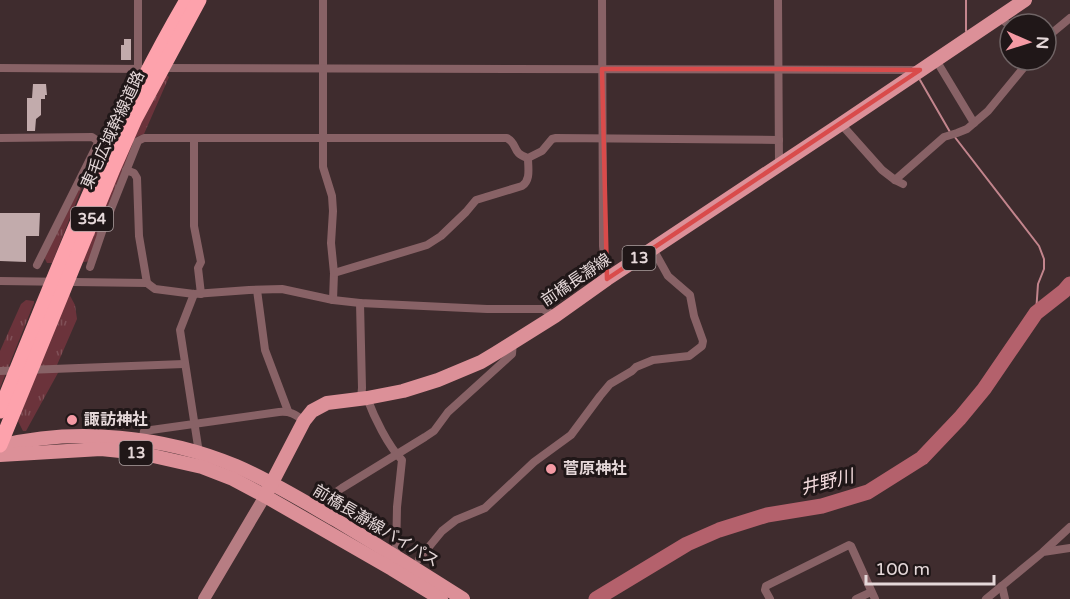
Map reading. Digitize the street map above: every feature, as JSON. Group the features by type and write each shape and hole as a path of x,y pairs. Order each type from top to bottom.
{"highway":[{"name":"東毛広域幹線道路","path":"0,446 24,369 59,282 100,168 187,0"},
{"name":"東毛広域幹線道路","path":"150,68 199,0"},
{"name":"東毛広域幹線道路","path":"0,411 24,369"}],"main road":[{"name":"前橋長瀞線","path":"1007,12 1025,0"},
{"name":"前橋長瀞線","path":"268,489 304,421 312,411 327,403 403,391 438,380 481,362 555,316 998,18"},
{"name":"13","path":"0,446 18,441 101,436 142,441 199,453 235,466 268,489"},
{"name":"13","path":"0,455 101,449 140,453 202,467 232,479 268,489"},
{"name":"前橋長瀞線バイパス","path":"268,489 314,507 463,599"},
{"name":"前橋長瀞線バイパス","path":"268,489 441,599"}],"street":[{"path":"138,0 150,68"},
{"path":"323,0 322,139 323,167 332,196 333,300"},
{"path":"602,0 603,246 607,279"},
{"path":"778,0 779,165"},
{"path":"1058,28 1070,18"},
{"path":"936,60 974,123"},
{"path":"0,68 920,70"},
{"path":"841,124 874,162 899,182 944,137 967,129 988,111 1020,72"},
{"path":"0,138 92,138 98,141 37,265"},
{"path":"90,267 138,141 144,138 507,138 513,143 516,152 528,158 542,151 552,139 779,140"},
{"path":"194,139 194,226 201,262 198,268 197,294 180,330 199,453"},
{"path":"334,273 434,241 476,200 526,183 528,158"},
{"path":"126,170 134,173 137,178 139,236 147,284"},
{"path":"419,559 442,531 456,520 485,508 534,462 572,435 610,384 636,367 653,360 689,356 702,346 703,341 694,316 690,295 668,276 653,249"},
{"path":"0,281 147,284 155,289 197,294 282,289 333,300 360,303 487,309 543,309 555,316"},
{"path":"257,290 265,350 288,411"},
{"path":"360,303 364,398 402,460 397,507 396,556"},
{"path":"314,507 434,431 448,412 512,354 513,341"},
{"path":"0,370 184,364"},
{"path":"142,441 144,431 288,411 304,421"},
{"path":"204,599 268,489"},
{"path":"986,599 1070,527"},
{"path":"769,599 765,590 766,586 849,545 873,595 856,599"},
{"path":"1043,552 1070,548"},
{"path":"1002,586 1005,599"}],"highlighted area":[{"path":"602,69 778,69 920,70 607,279"}],"green space":[{"path":"164,72 169,77 144,134 136,137 90,261 79,263 136,129"},
{"path":"89,170 52,263 47,263 44,257"},
{"path":"68,292 75,305 77,319 57,365 59,371 26,431 23,431 18,421"},
{"path":"26,300 34,301 34,303 0,388 0,351 21,304"}],"building":[{"path":"124,39 131,39 131,60 121,60 121,45 124,45"},
{"path":"33,84 46,84 47,95 45,99 41,99 41,115 36,119 35,131 27,131 27,98 32,98"},
{"path":"0,213 40,213 39,236 26,236 26,262 0,261"}],"waterway":[{"path":"966,0 966,31"},
{"path":"920,80 950,132"},
{"path":"954,136 1039,246 1044,259 1044,269 1038,284 1036,313"},
{"name":"井野川","path":"596,599 687,544 719,530 767,515 822,506 868,492 922,458 984,389 1036,313 1070,284"}],"place":[{"name":"諏訪神社","path":"72,420"},
{"name":"菅原神社","path":"551,469"}]}
